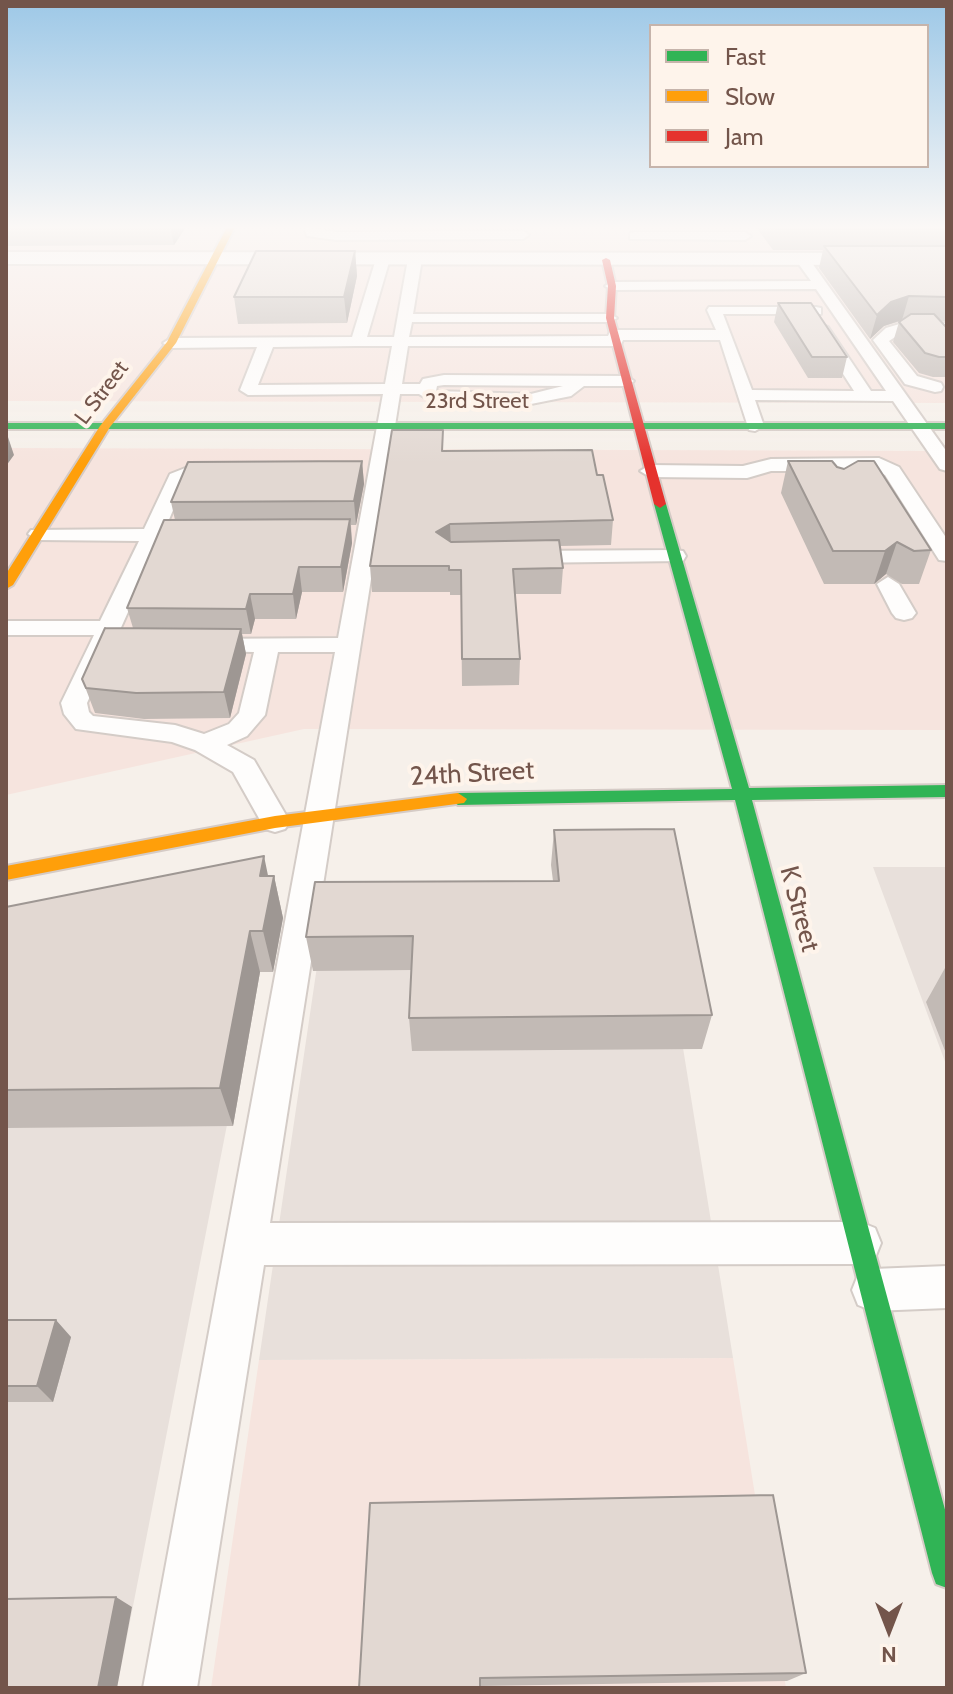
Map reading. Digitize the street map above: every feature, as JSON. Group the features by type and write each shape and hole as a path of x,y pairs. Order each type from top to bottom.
{"street":[{"name":"L Street","path":"6,585 105,426 171,343 191,306"},
{"name":"K Street","path":"613,306 614,331 626,381 742,793 947,1573"},
{"name":"23rd Street","path":"6,426 947,426"},
{"name":"24th Street","path":"6,873 275,822 451,799 947,791"}],"lane":[{"path":"358,342 376,306"},
{"path":"170,1688 348,645 369,471 385,426 401,330 400,306"},
{"path":"835,306 947,465"},
{"path":"755,426 726,335 714,310 838,311"},
{"path":"811,311 866,396"},
{"path":"941,388 911,380 881,340 891,331 903,327 947,327"},
{"path":"401,330 614,331"},
{"path":"171,343 358,342 401,330 726,335"},
{"path":"267,342 248,390 428,389 429,383 444,380 626,381"},
{"path":"745,395 866,396 941,388"},
{"path":"650,471 747,472 754,467 771,465 879,464 892,471 947,555"},
{"path":"829,465 825,471 836,492"},
{"path":"236,475 193,471 177,478 114,638 74,703 77,714 85,723 96,726 176,726 244,766 275,822"},
{"path":"6,548 34,541 197,535"},
{"path":"493,557 675,556"},
{"path":"888,584 904,613"},
{"path":"6,628 114,638"},
{"path":"183,643 348,645"},
{"path":"205,744 238,730 252,715 268,644"},
{"path":"246,1244 860,1243"},
{"path":"873,1290 947,1287"}],"shaded area":[{"path":"6,306 947,306 947,403 6,401"},
{"path":"6,448 947,451 947,730 304,729 6,795"},
{"path":"873,867 947,867 947,1067"},
{"path":"654,868 733,1358 259,1360 325,912"},
{"path":"267,920 117,1688 6,1688 6,971"},
{"path":"733,1358 786,1688 211,1688 259,1360"}],"building":[{"path":"780,306 813,306 847,357 812,357"},
{"path":"870,306 887,306 877,315"},
{"path":"911,314 934,314 947,328 947,357 925,353 899,322"},
{"path":"392,430 443,430 442,451 592,450 597,475 603,475 613,520 450,524 436,532 451,542 559,540 563,568 513,569 520,659 462,659 461,570 449,570 449,566 370,566"},
{"path":"362,461 354,501 171,502 188,462"},
{"path":"788,461 832,461 844,469 858,461 874,461 931,550 914,551 897,542 885,551 833,551"},
{"path":"350,519 341,567 299,567 293,594 250,594 246,609 127,608 164,520"},
{"path":"105,628 241,629 224,692 136,693 86,688 82,679"},
{"path":"674,829 712,1015 409,1018 413,936 306,937 315,882 559,881 554,830"},
{"path":"264,856 260,876 274,876 263,931 250,931 220,1088 6,1090 6,907"},
{"path":"6,1320 56,1320 37,1386 6,1386"},
{"path":"773,1495 806,1673 480,1678 480,1688 359,1688 370,1503"},
{"path":"116,1597 98,1688 6,1688 6,1599"}],"traffic: fast":[{"path":"6,426 947,426"},
{"path":"660,504 742,793 947,1573"},
{"path":"458,799 947,791"}],"traffic: slow":[{"path":"6,585 105,426 171,343 190,306"},
{"path":"6,873 275,822 458,799"}],"traffic: jam":[{"path":"611,306 610,318 660,504"}]}
